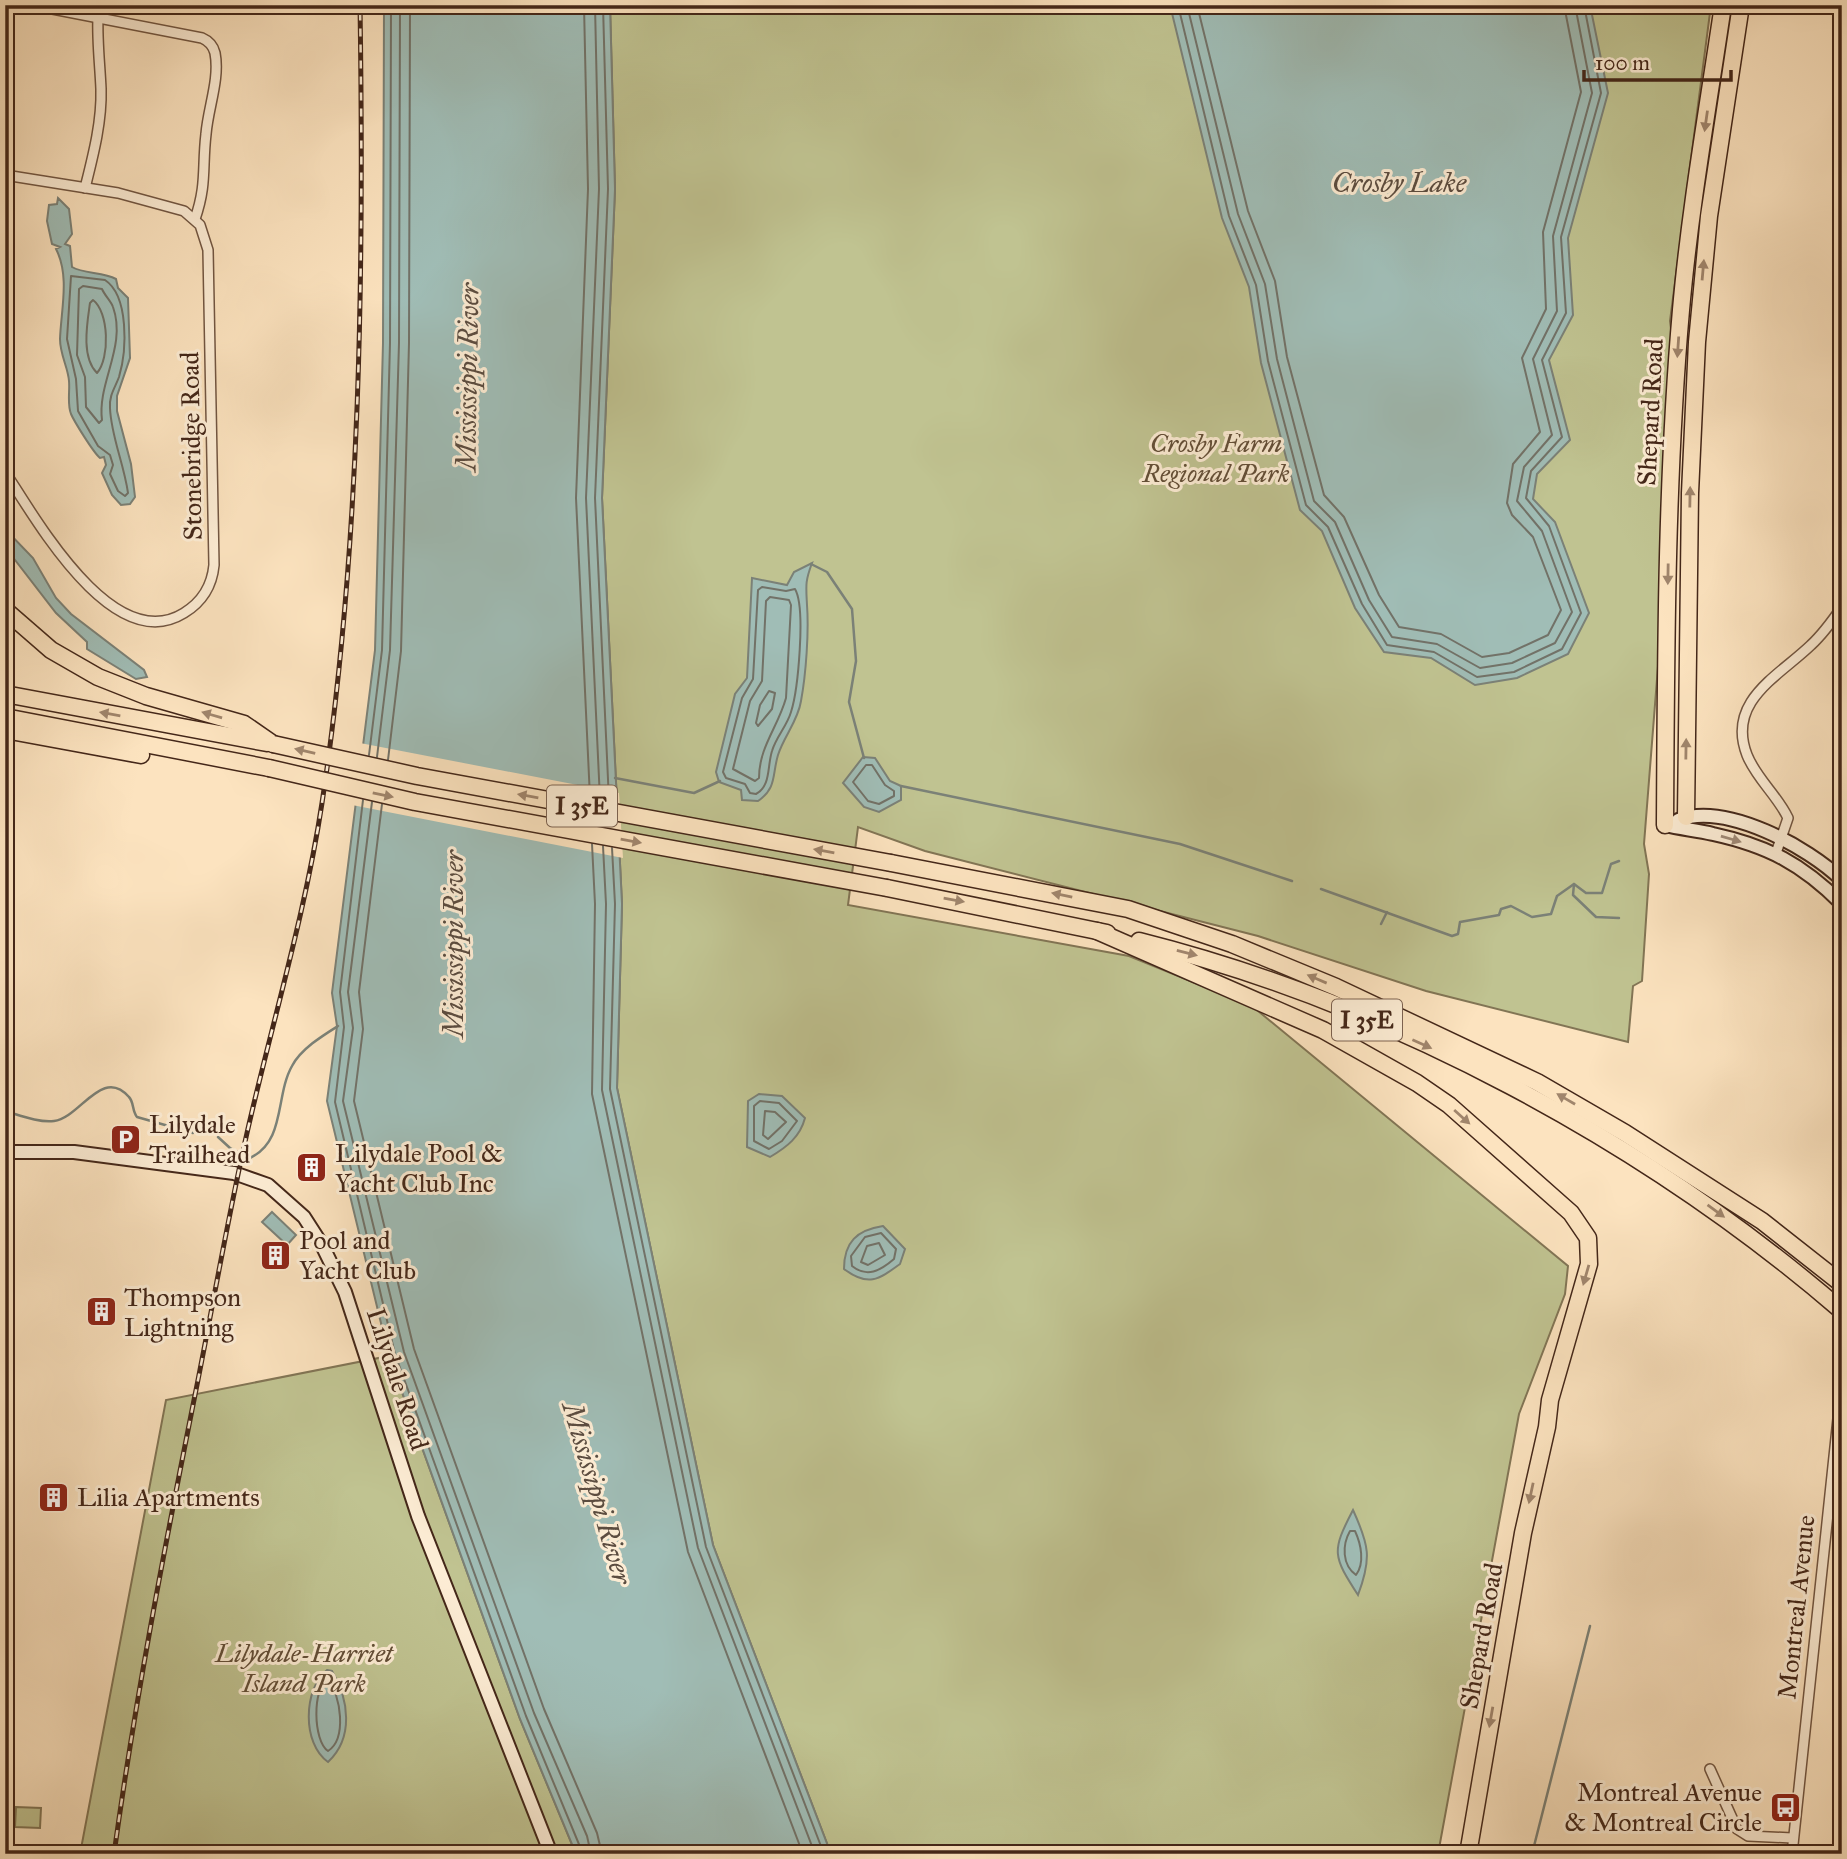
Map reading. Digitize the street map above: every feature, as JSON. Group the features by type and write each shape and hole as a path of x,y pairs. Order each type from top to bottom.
{"highway":[{"name":"Shepard Road","path":"1665,825 1670,493 1676,377 1692,215 1723,5"},
{"name":"Shepard Road","path":"1686,817 1690,493 1697,342 1711,203 1741,5"},
{"path":"5,610 51,650 98,677 146,696 244,724 273,744"},
{"name":"I 35E","path":"5,694 273,744 418,776 1128,909 1232,944 1444,1036 1537,1082 1663,1156 1762,1222 1842,1282"},
{"name":"I 35E","path":"5,717 269,768 415,802 887,888 1097,931 1200,957 1370,1021 1499,1081 1659,1173 1748,1235 1842,1311"},
{"path":"5,730 199,765 250,765"},
{"name":"Shepard Road","path":"1097,931 1323,1030 1417,1083 1449,1105 1571,1213 1587,1238 1590,1264 1553,1385 1547,1427 1528,1510 1468,1854"}],"street":[{"path":"5,175 126,194 177,208 195,219 205,191 205,135 215,73 214,49 202,38 32,5"},
{"path":"86,188 97,138 101,90 97,51 98,17"},
{"name":"Stonebridge Road","path":"5,472 78,577 121,611 145,620 170,620 192,608 203,596 214,565 208,250 204,230 195,219"},
{"path":"1776,853 1788,818 1747,756 1741,728 1744,713 1753,695 1813,643 1842,607"},
{"path":"1665,825 1686,817 1738,822 1782,838 1814,856 1842,880"},
{"path":"1665,825 1716,835 1776,853 1804,869 1842,904"},
{"name":"Lilydale Road","path":"5,1152 66,1151 167,1162 234,1173 268,1185 304,1217 322,1245 345,1292 418,1516 551,1854"},
{"name":"Montreal Avenue","path":"1792,1854 1842,1381"},
{"path":"1710,1769 1737,1829 1748,1836 1792,1838"}],"green space":[{"name":"Crosby Farm Regional Park","path":"610,5 1711,5 1670,321 1674,353 1663,603 1644,844 1649,874 1642,981 1633,986 1628,1042 1426,991 1258,936 925,851 858,827 848,905 1129,956 1252,1006 1568,1266 1565,1294 1519,1414 1438,1854 831,1854 713,1545 617,1088 622,904 602,498 615,189"},
{"name":"Lilydale-Harriet Island Park","path":"389,1356 520,1719 576,1854 80,1854 166,1400"},
{"path":"16,1807 41,1808 40,1828 15,1827"}],"water":[{"name":"Mississippi River","path":"384,5 610,5 615,189 602,498 622,904 617,1088 713,1545 831,1854 576,1854 520,1719 389,1356 327,1101 337,1026 332,993 375,650 383,343"},
{"name":"Crosby Lake","path":"1170,5 1590,5 1608,93 1568,238 1573,315 1549,360 1570,440 1537,474 1533,499 1555,522 1589,613 1568,654 1517,678 1475,685 1431,658 1384,652 1355,608 1322,531 1300,510 1261,363 1249,287 1222,218"},
{"path":"58,198 69,209 72,234 65,244 70,246 72,267 116,279 118,288 128,298 130,358 117,396 117,411 131,464 135,497 130,504 121,505 112,495 102,473 106,465 104,457 100,458 93,450 70,410 68,376 60,345 63,270 56,249 60,247 52,244 47,221 49,205 57,204"},
{"path":"5,529 33,558 56,598 71,614 144,670 147,677 136,679 87,649 87,642 56,613 5,547"},
{"path":"812,563 806,584 807,653 799,708 781,748 768,791 758,801 742,800 741,790 719,782 716,772 735,694 747,678 752,578 787,585 794,572"},
{"path":"863,757 875,758 890,781 901,786 901,800 879,812 864,807 843,783"},
{"path":"759,1094 782,1096 805,1118 792,1141 770,1157 747,1147 748,1101"},
{"path":"272,1212 296,1235 287,1245 262,1222"},
{"path":"883,1226 905,1249 900,1264 879,1277 866,1280 844,1269 846,1251 854,1239 859,1234"},
{"path":"1353,1510 1367,1552 1358,1595 1338,1554 1341,1536"},
{"path":"327,1670 332,1671 338,1682 346,1718 342,1742 328,1762 314,1743 309,1716 313,1690"}],"pier":[{"path":"360,743 619,793 623,858 352,805"}],"waterway":[{"path":"811,564 827,572 852,609 856,661 849,702 864,758"},
{"path":"615,778 694,793 720,781"},
{"path":"901,786 1180,844 1292,881"},
{"path":"1321,889 1452,936 1458,934 1460,922 1499,915 1501,909 1511,906 1532,917 1551,914 1557,896 1574,884 1586,893 1602,893 1611,864 1619,861"},
{"path":"1574,884 1573,895 1596,917 1619,918"},
{"path":"1381,924 1387,912"},
{"path":"218,1137 230,1148 250,1158 261,1150 275,1129 283,1091 292,1066 306,1049 338,1026"},
{"path":"5,1111 36,1120 54,1121 64,1118 91,1096 110,1087 119,1089 129,1097 137,1117 193,1133"},
{"path":"1532,1854 1590,1626"}],"railway":[{"path":"114,1854 172,1513 240,1166 307,886 322,803 345,606 357,405 361,204 360,5"}],"place":[{"name":"Lilydale Trailhead","path":"126,1139"},
{"name":"Lilydale Pool & Yacht Club Inc","path":"312,1168"},
{"name":"Pool and Yacht Club","path":"276,1255"},
{"name":"Thompson Lightning","path":"101,1312"},
{"name":"Lilia Apartments","path":"54,1497"},
{"name":"Montreal Avenue & Montreal Circle","path":"1785,1807"}]}
